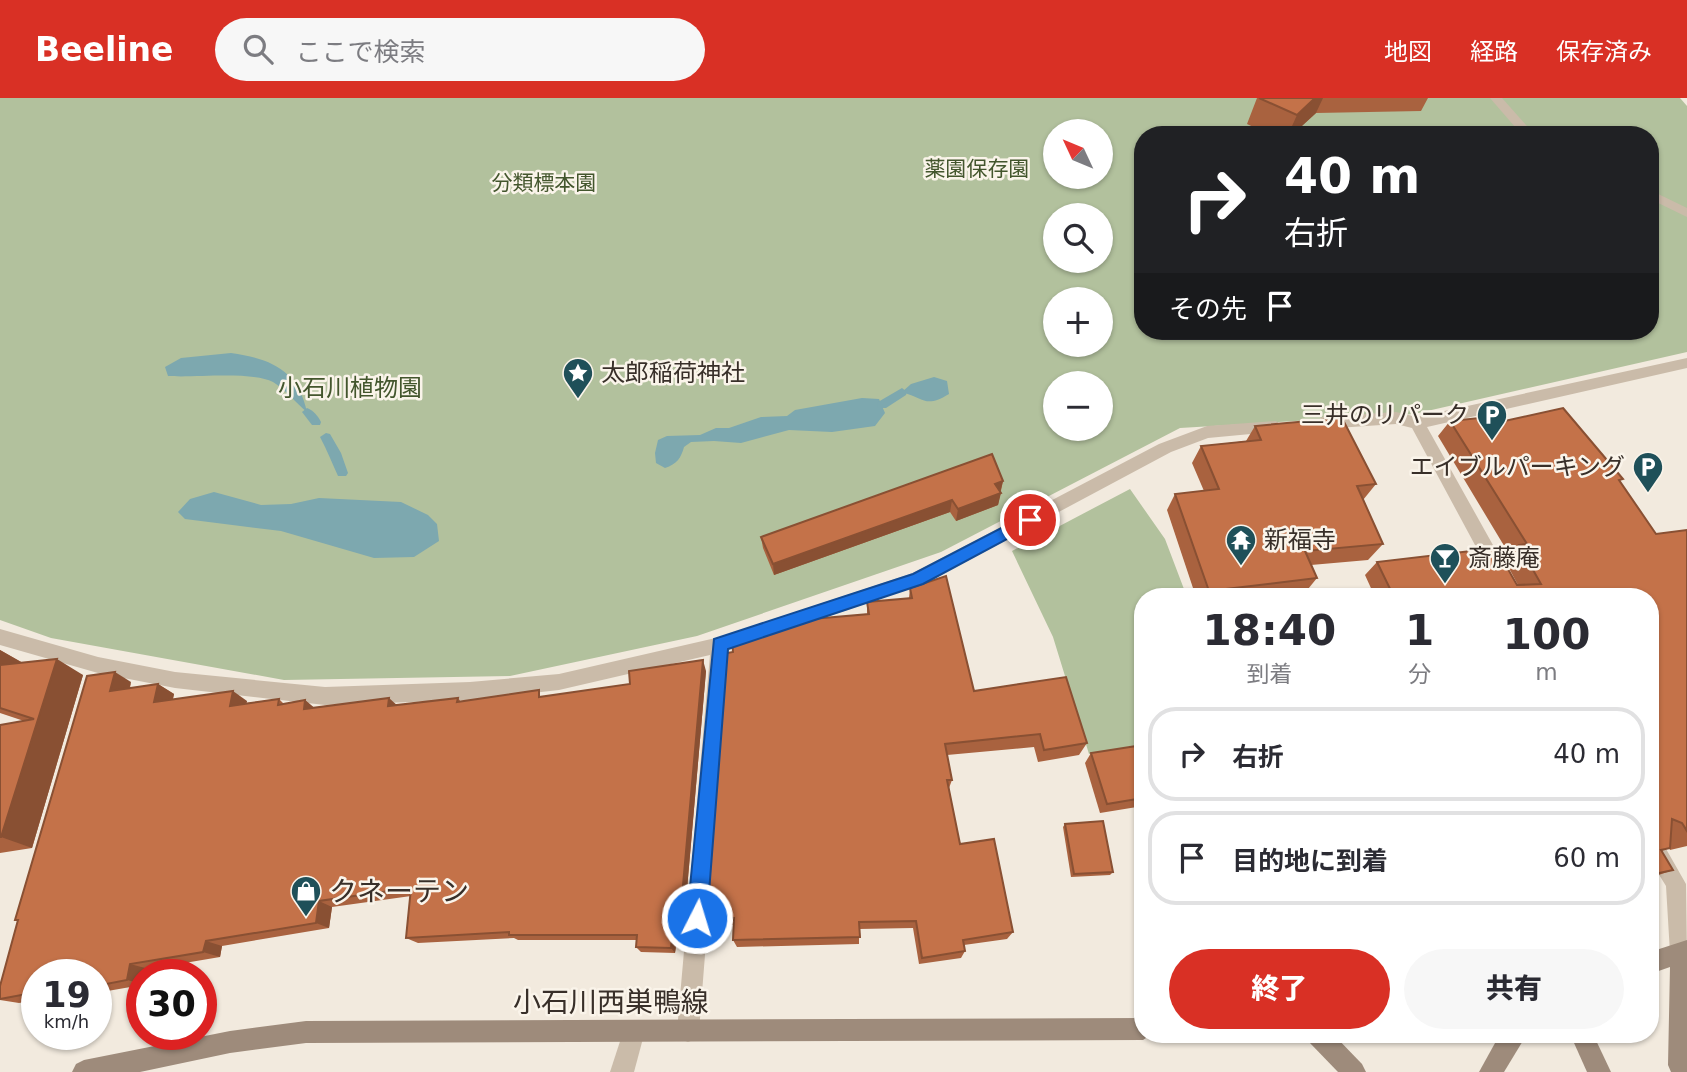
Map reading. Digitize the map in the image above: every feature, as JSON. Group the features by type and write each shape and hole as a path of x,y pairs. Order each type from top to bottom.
{"main road":[{"path":"1659,960 1684,952 1680,1065 1684,1072"},
{"name":"小石川西巣鴨線","path":"84,1072 230,1042 306,1032 1134,1030"},
{"path":"1326,1043 1354,1072"},
{"path":"1492,1072 1507,1043"},
{"path":"1585,1043 1599,1072"}],"street":[{"path":"1496,98 1521,126"},
{"path":"1659,199 1687,213"},
{"path":"0,637 96,672 326,696 470,691 559,682 720,645 918,579 1165,448 1207,432 1395,418 1417,423 1687,363"},
{"path":"1417,423 1508,588"},
{"path":"688,1031 720,645"},
{"path":"1659,855 1676,884 1684,952"},
{"path":"622,1072 634,1031"}],"green space":[{"name":"小石川植物園","path":"0,98 1680,98 1687,106 1687,352 1414,414 1180,428 941,552 697,636 510,676 284,680 51,638 0,620"},
{"path":"1130,489 1165,539 1184,588 1134,588 1134,747 1089,754 1053,637 1012,551"}],"water":[{"path":"231,353 258,359 281,369 297,386 307,412 273,382 237,376 168,376 165,367 181,358"},
{"path":"934,377 947,381 949,394 930,401 902,392 911,384"},
{"path":"862,398 879,399 885,413 875,426 832,432 789,430 741,443 691,442 684,447 673,465 665,468 656,463 658,440 667,436 700,435 716,428 729,428 761,417 787,416 795,410"},
{"path":"214,492 261,505 291,504 319,498 401,502 428,515 437,524 439,541 414,557 374,558 281,531 185,519 178,512 190,499"}],"building":[{"path":"1259,98 1315,98 1297,115"},
{"path":"1563,408 1623,479 1619,480 1656,534 1687,530 1687,831 1682,823 1672,819 1670,848 1661,850 1673,870 1659,873 1659,588 1390,588 1377,562 1496,548 1517,585 1541,584 1519,545 1527,544 1450,421 1489,417 1491,424"},
{"path":"1342,418 1376,484 1357,486 1383,544 1305,551 1317,578 1234,588 1208,588 1175,494 1219,489 1201,446 1261,440 1255,426"},
{"path":"992,454 1003,481 995,484 1001,493 958,509 952,500 773,564 761,537"},
{"path":"946,576 974,691 1066,677 1087,743 1044,750 1040,734 945,744 952,780 947,780 960,844 994,839 1013,932 963,940 965,951 922,958 916,921 859,922 860,937 733,940 734,918 705,917 727,653 733,652 732,640 800,620 869,614 867,602 912,598 910,588"},
{"path":"57,659 0,837 0,725 34,719 0,708 0,665"},
{"path":"703,660 680,919 674,918 671,948 636,947 637,935 509,935 509,932 406,938 411,888 319,901 316,923 206,941 203,952 160,959 126,959 126,980 112,983 112,959 21,959 21,995 0,999 0,986 18,920 15,920 87,676 115,672 110,691 158,684 154,702 233,691 230,706 279,699 278,705 305,700 304,709 389,698 388,706 458,698 457,702 539,690 539,697 630,684 629,671"},
{"path":"1134,746 1134,800 1107,804 1091,753"},
{"path":"1103,821 1113,872 1074,874 1065,824"}],"waterway":[{"path":"882,405 902,392"},
{"path":"307,412 316,422"},
{"path":"326,437 342,473"}],"place":[{"name":"太郎稲荷神社","path":"578,400"},
{"name":"三井のリパーク","path":"1492,442"},
{"name":"エイブルパーキング","path":"1648,494"},
{"name":"新福寺","path":"1241,567"},
{"name":"斎藤庵","path":"1445,585"},
{"name":"クネーテン","path":"306,918"}],"route":[{"path":"697,918 720,645 918,579 1030,520"}],"park label":[{"name":"薬園保存園","path":"977,169"},
{"name":"分類標本園","path":"544,183"}]}
